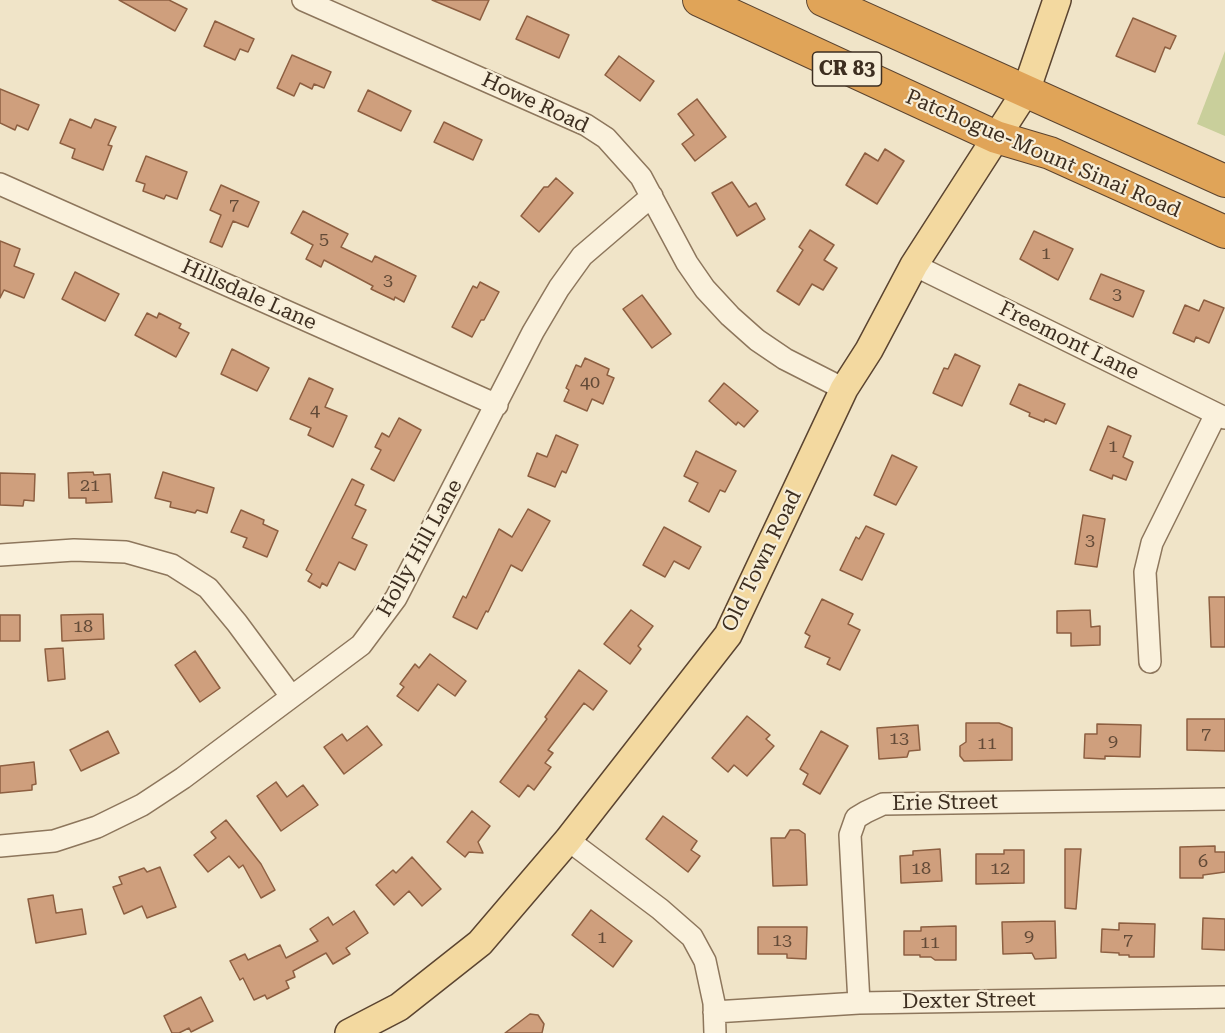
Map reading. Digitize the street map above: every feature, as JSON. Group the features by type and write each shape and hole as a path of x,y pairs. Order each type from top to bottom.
{"highway":[{"name":"Patchogue-Mount Sinai Road","path":"699,0 996,137 1050,153 1225,232"},
{"name":"CR 83","path":"823,0 1225,181"}],"main road":[{"name":"Old Town Road","path":"349,1033 399,1007 480,943 568,840 728,635 844,388 869,350 914,265 1026,91 1057,0"}],"street":[{"name":"Howe Road","path":"303,0 586,124 606,138 641,177 687,263 705,289 730,316 757,340 785,359 844,388"},
{"name":"Hillsdale Lane","path":"0,184 497,405"},
{"name":"Holly Hill Lane","path":"0,846 54,841 97,827 142,805 183,778 361,645 396,598 533,332 559,288 582,256 652,196"},
{"name":"Freemont Lane","path":"914,265 1221,416"},
{"path":"1150,662 1145,572 1152,543 1221,416"},
{"path":"0,555 74,550 126,552 172,565 208,588 291,696"},
{"name":"Erie Street","path":"859,1003 850,835 856,818 866,812 883,804 1225,799"},
{"path":"568,840 660,909 692,937 705,961 714,1012 715,1033"},
{"name":"Dexter Street","path":"714,1012 859,1003 1225,997"}],"green space":[{"path":"1225,51 1225,136 1197,124"}],"building":[{"path":"119,0 169,0 187,9 175,31"},
{"path":"432,0 489,0 480,20"},
{"path":"527,16 569,35 559,58 516,39"},
{"path":"1133,18 1176,36 1170,49 1165,47 1155,72 1116,56"},
{"path":"215,21 254,39 248,52 240,49 235,60 204,46"},
{"path":"292,55 331,72 324,88 314,84 312,89 300,83 294,96 277,88"},
{"path":"619,56 654,81 640,101 605,75"},
{"path":"0,89 39,105 28,130 17,125 15,130 0,123"},
{"path":"368,90 411,111 401,131 358,111"},
{"path":"697,99 726,137 695,161 682,144 694,135 678,114"},
{"path":"70,119 91,128 95,119 116,127 108,145 112,146 103,170 72,158 75,149 60,143"},
{"path":"444,122 482,140 473,160 434,142"},
{"path":"885,149 904,161 877,204 846,185 865,153 878,161"},
{"path":"146,156 187,172 177,199 166,195 164,199 143,191 145,184 136,181"},
{"path":"556,178 573,193 539,232 521,216 544,187 548,187"},
{"path":"732,182 749,207 756,203 765,219 737,236 712,193"},
{"path":"221,185 259,202 248,227 233,221 222,247 210,242 221,215 210,210"},
{"path":"303,211 348,234 341,247 372,262 375,256 416,276 404,302 395,297 394,300 371,289 373,286 324,260 321,267 306,259 313,245 291,233"},
{"path":"810,230 834,245 824,260 837,268 823,290 812,284 799,305 777,291 803,250 799,247"},
{"path":"1034,231 1073,249 1058,280 1020,259"},
{"path":"0,241 20,249 14,266 34,274 24,298 4,290 0,298"},
{"path":"75,272 119,294 105,321 62,299"},
{"path":"1101,274 1144,291 1133,317 1090,299"},
{"path":"480,282 499,292 472,337 452,327 473,286 477,288"},
{"path":"642,295 671,334 652,348 623,309"},
{"path":"1204,300 1224,308 1209,343 1196,337 1194,342 1173,333 1185,305 1199,311"},
{"path":"147,313 157,318 159,313 181,324 179,328 189,333 176,357 135,335"},
{"path":"232,349 269,368 257,391 221,374"},
{"path":"955,354 980,366 962,406 933,393 944,368 948,369"},
{"path":"585,358 609,369 607,375 614,378 603,404 592,399 587,411 564,401 569,390 566,388 576,365 581,367"},
{"path":"309,378 333,389 325,407 347,416 333,447 308,435 311,428 290,419"},
{"path":"724,383 758,411 744,427 738,422 736,425 709,401"},
{"path":"1019,384 1065,404 1056,424 1029,416 1030,413 1010,404"},
{"path":"399,418 421,430 394,481 371,469 381,450 375,447 382,433 389,437"},
{"path":"1108,426 1131,436 1123,457 1133,462 1126,480 1113,475 1112,479 1090,470"},
{"path":"556,435 578,445 566,473 562,471 555,487 528,476 537,453 547,457"},
{"path":"696,451 736,471 725,492 720,490 709,512 689,501 698,483 684,476"},
{"path":"892,455 917,467 896,505 874,495"},
{"path":"93,472 94,475 110,474 112,502 86,503 86,498 69,498 68,473"},
{"path":"163,472 214,488 207,513 197,510 195,513 170,507 171,502 155,498"},
{"path":"0,473 35,474 34,501 24,500 23,506 0,505"},
{"path":"352,479 364,485 355,505 366,510 352,538 367,545 355,570 339,562 327,586 322,583 320,588 308,581 312,574 306,570"},
{"path":"528,509 550,521 522,571 511,565 477,629 453,617 463,596 466,598 499,529 512,537"},
{"path":"241,510 264,520 263,524 278,531 267,557 243,547 247,538 231,532"},
{"path":"1083,515 1105,519 1097,567 1075,564"},
{"path":"866,526 884,534 862,580 840,570 856,537 859,539"},
{"path":"664,527 701,547 689,569 674,561 665,577 643,565"},
{"path":"1209,597 1225,597 1225,647 1211,647"},
{"path":"822,599 853,614 848,624 860,630 840,670 827,664 830,658 805,647 810,636 805,633"},
{"path":"631,610 653,626 638,646 641,649 630,664 604,644"},
{"path":"1090,610 1091,627 1100,626 1100,645 1071,646 1071,633 1057,633 1057,611"},
{"path":"103,614 104,639 62,641 61,615"},
{"path":"0,615 20,615 20,641 0,641"},
{"path":"63,648 65,679 48,681 45,649"},
{"path":"195,651 220,688 200,702 175,665"},
{"path":"430,654 466,681 455,696 438,684 418,711 397,696 404,687 400,684 415,664 419,668"},
{"path":"579,670 607,691 593,710 584,703 548,750 553,753 545,763 551,767 534,790 528,785 519,797 500,782 547,719 545,717"},
{"path":"747,716 770,735 766,739 774,746 747,776 734,765 728,772 712,758"},
{"path":"1187,719 1225,719 1225,751 1187,750"},
{"path":"966,723 999,723 1012,728 1012,760 964,761 960,756 960,746 966,742"},
{"path":"1097,724 1141,725 1140,757 1084,758 1085,734 1097,734"},
{"path":"918,725 920,750 909,751 907,757 879,759 877,728"},
{"path":"367,726 382,745 344,774 324,747 342,734 347,741"},
{"path":"108,731 119,753 81,771 70,750"},
{"path":"821,731 848,746 820,794 803,784 808,774 800,769"},
{"path":"34,762 36,784 32,785 32,790 0,793 0,766"},
{"path":"276,782 287,797 303,785 318,805 281,831 257,796"},
{"path":"472,811 490,826 478,842 483,853 469,852 465,857 447,842"},
{"path":"663,816 697,841 691,850 700,856 688,872 646,839"},
{"path":"226,820 261,864 275,890 261,898 243,865 239,868 229,856 208,872 194,855 216,838 211,832"},
{"path":"790,830 799,830 805,834 807,885 773,886 771,838 785,838"},
{"path":"1215,846 1215,852 1225,852 1225,872 1203,875 1203,878 1180,878 1180,847"},
{"path":"940,849 942,881 901,883 900,856 913,855 913,851"},
{"path":"1065,849 1081,849 1076,909 1065,908"},
{"path":"1004,850 1024,850 1024,883 976,884 976,854 1004,854"},
{"path":"412,857 441,889 422,906 409,891 394,905 376,885 393,870 396,873"},
{"path":"160,867 176,907 147,918 142,906 124,914 113,887 122,884 119,877 144,868 147,872"},
{"path":"53,895 56,913 82,909 86,934 36,943 28,899"},
{"path":"591,910 632,941 613,967 572,935"},
{"path":"354,911 368,933 346,948 350,954 333,964 326,953 293,971 295,977 286,981 289,988 267,999 265,995 254,1000 243,978 240,980 230,961 245,954 248,960 280,945 286,958 318,941 310,929 328,917 333,925"},
{"path":"1203,918 1225,919 1225,950 1202,949"},
{"path":"1055,921 1056,958 1035,959 1032,953 1003,954 1002,922"},
{"path":"1119,923 1155,924 1154,957 1129,957 1129,955 1119,955 1119,953 1101,952 1102,929 1119,930"},
{"path":"956,926 956,960 935,960 931,957 920,957 920,955 904,955 904,931 921,931 921,927"},
{"path":"758,927 807,927 806,959 787,958 787,954 758,954"},
{"path":"201,997 213,1021 191,1032 189,1028 179,1033 172,1033 164,1016"},
{"path":"530,1014 538,1015 544,1024 542,1033 505,1033"}]}
